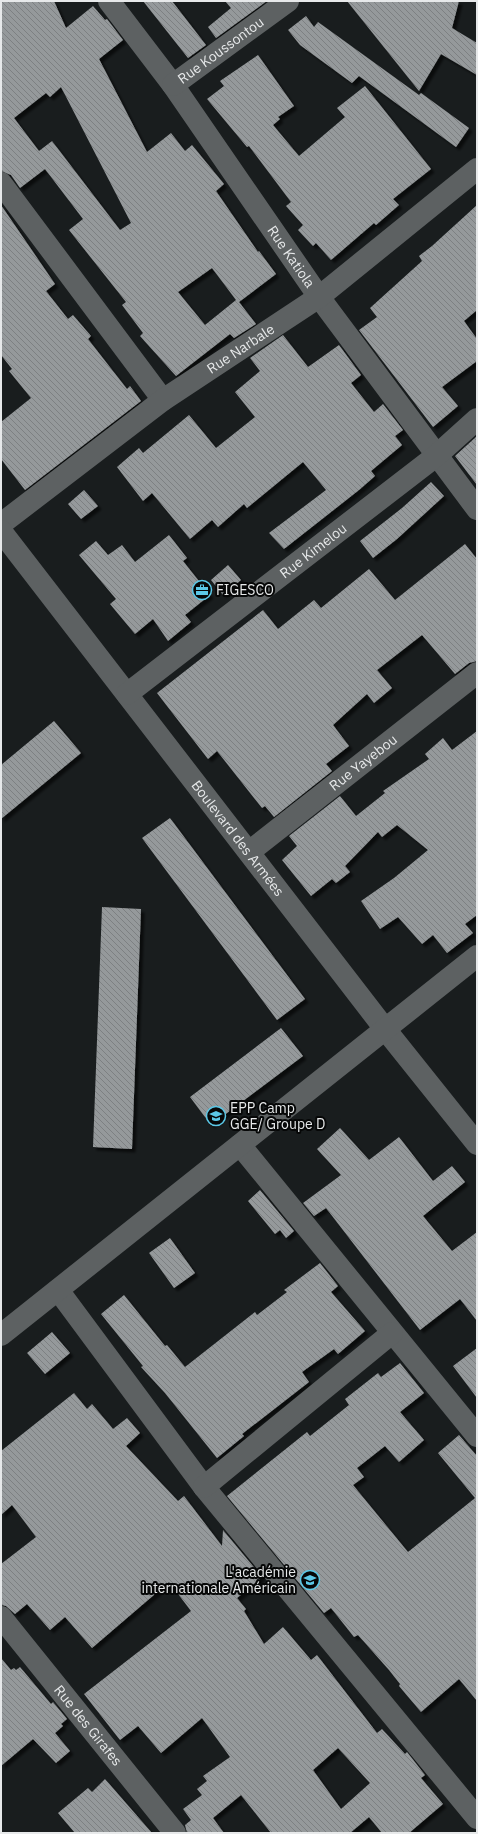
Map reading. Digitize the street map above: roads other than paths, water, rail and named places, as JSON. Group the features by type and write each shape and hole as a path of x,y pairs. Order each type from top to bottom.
{"street":[{"name":"Rue Katiola","path":"110,1 173,85 319,297 436,456 477,509"},
{"name":"Rue Koussontou","path":"173,85 288,1"},
{"name":"Rue Narbale","path":"1,524 163,400 319,297 477,168"},
{"path":"1,183 163,400"},
{"name":"Rue Kimelou","path":"128,694 436,456 477,419"},
{"name":"Boulevard des Armées","path":"1,532 128,694 385,1029 477,1144"},
{"name":"Rue Yayebou","path":"249,852 477,673"},
{"path":"1,1335 477,956"},
{"path":"240,1145 477,1436"},
{"path":"58,1290 204,1487 477,1818"},
{"path":"204,1487 392,1333"},
{"name":"Rue des Girafes","path":"1,1617 175,1833"}],"place":[{"name":"FIGESCO","path":"202,590"},
{"name":"EPP Camp GGE/ Groupe D","path":"216,1116"},
{"name":"L'académie internationale Américain","path":"310,1580"}]}
